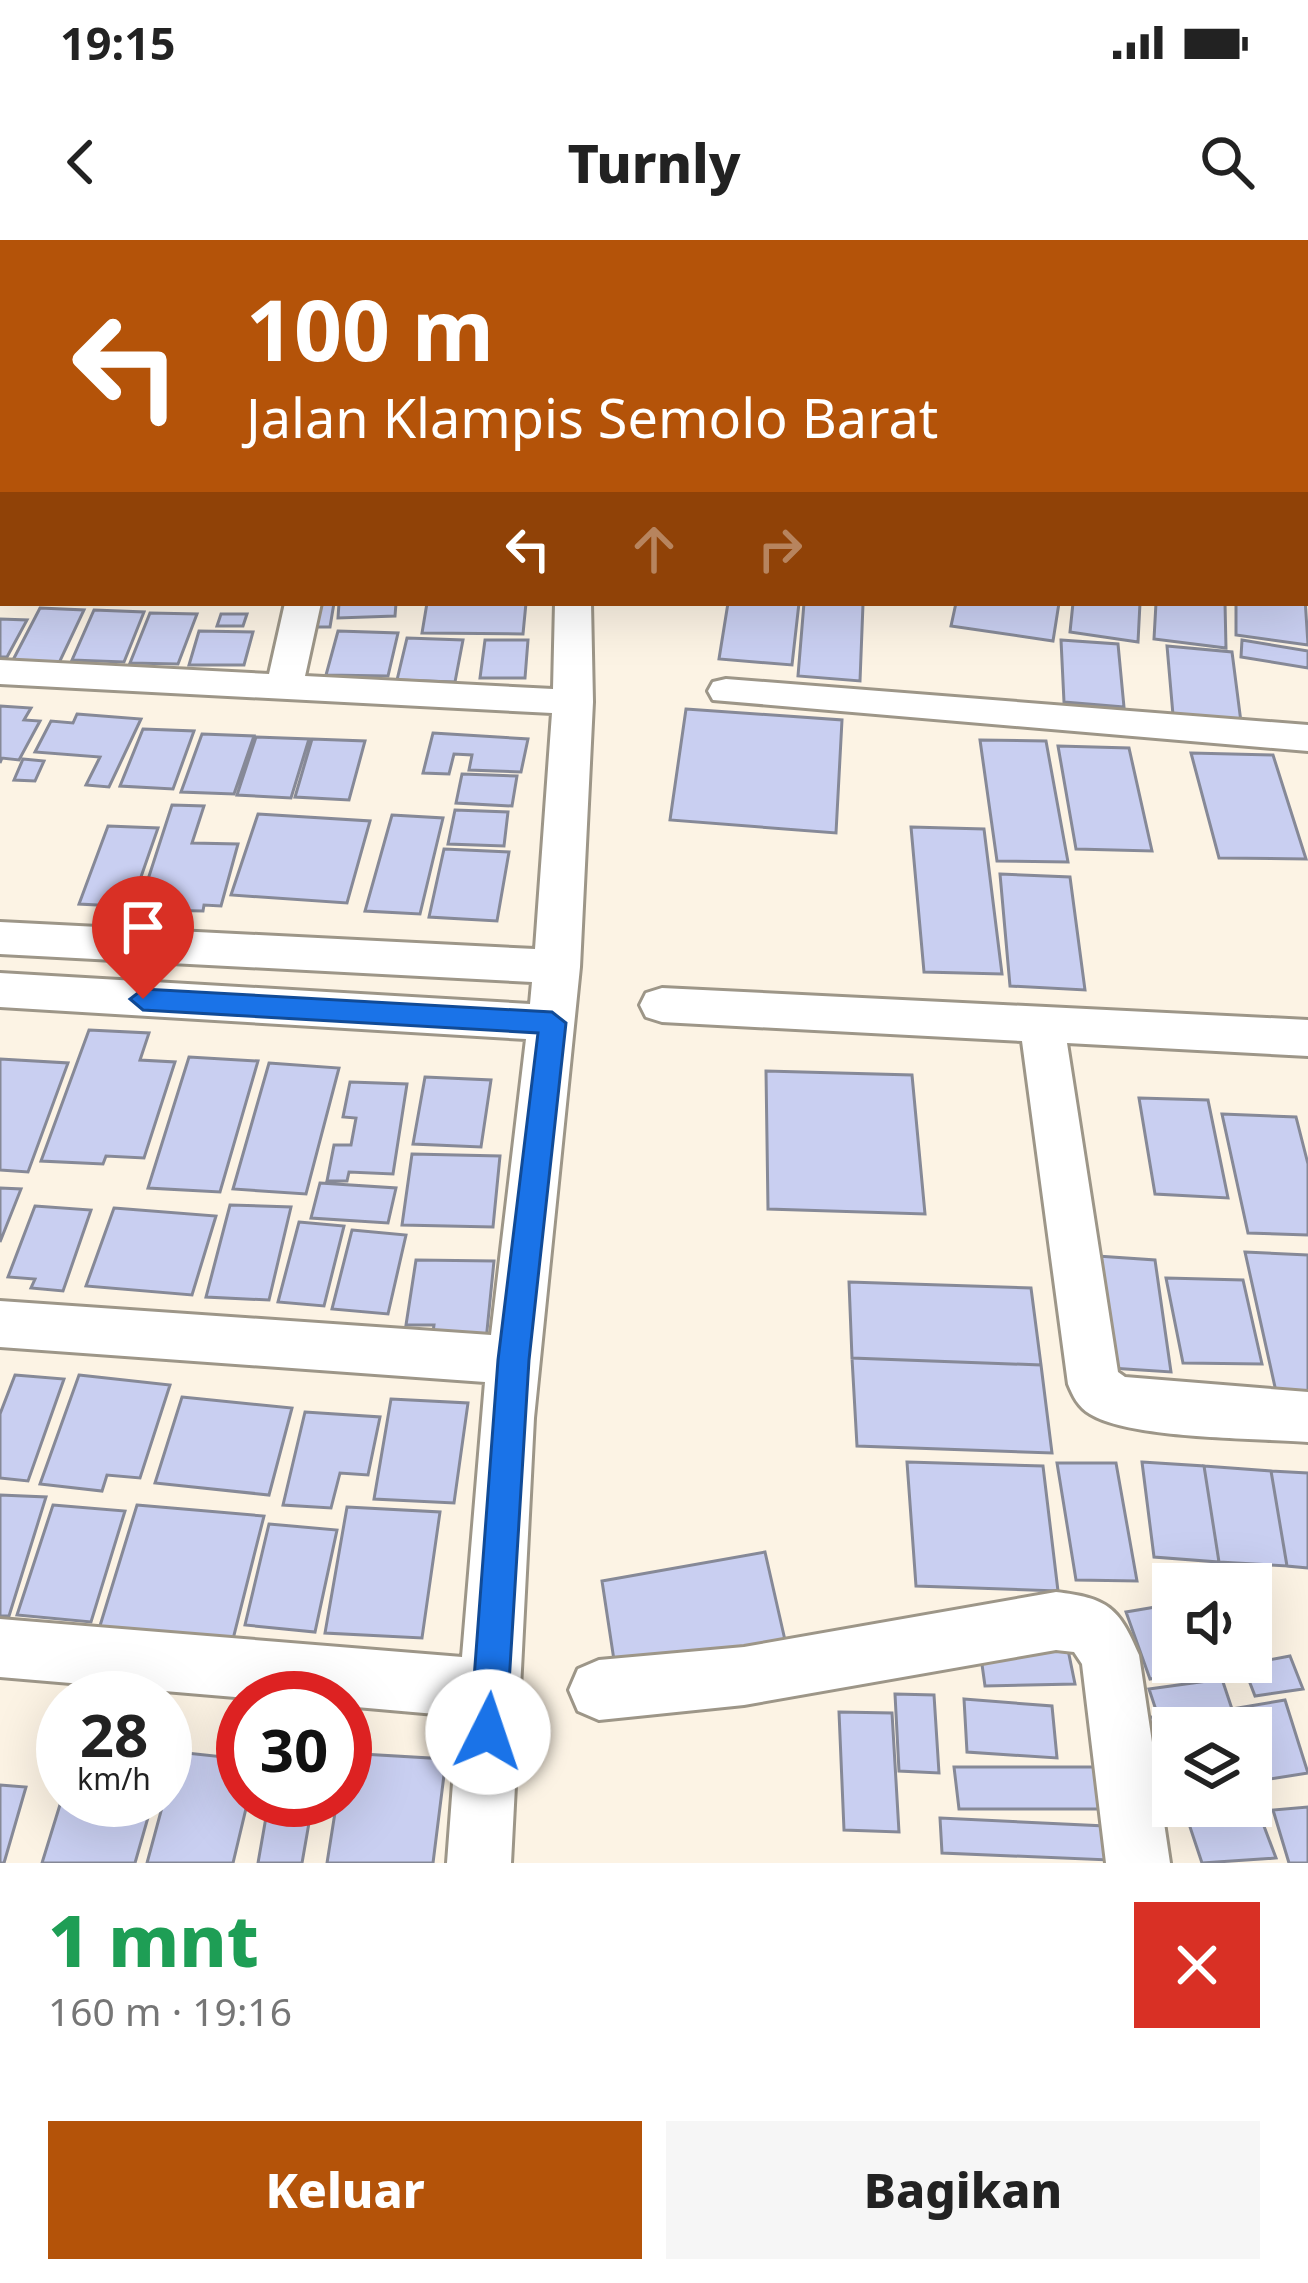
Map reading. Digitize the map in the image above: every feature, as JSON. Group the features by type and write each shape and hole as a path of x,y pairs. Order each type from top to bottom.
{"street":[{"path":"284,688 302,606"},
{"path":"479,1863 514,1360 558,967 574,702 573,606"},
{"path":"0,672 574,702"},
{"path":"726,691 1308,738"},
{"path":"0,938 558,967"},
{"path":"0,990 552,1023"},
{"path":"662,1005 1308,1038"},
{"path":"1042,1024 1094,1384 1125,1402 1308,1417"},
{"path":"0,1324 514,1360"},
{"path":"599,1690 744,1676 1026,1625 1079,1622 1096,1631 1110,1655 1138,1863"},
{"path":"0,1648 491,1689"}],"building":[{"path":"312,606 334,606 330,627 309,627"},
{"path":"339,606 396,606 395,616 338,618"},
{"path":"426,606 526,606 523,634 422,633"},
{"path":"728,606 799,606 792,665 719,659"},
{"path":"804,606 863,606 860,681 798,676"},
{"path":"955,606 1059,606 1053,641 951,626"},
{"path":"1073,606 1140,606 1138,642 1070,632"},
{"path":"1156,606 1225,606 1226,648 1154,639"},
{"path":"1236,606 1306,606 1308,645 1236,635"},
{"path":"40,608 84,610 59,663 13,660"},
{"path":"94,610 144,612 124,662 72,660"},
{"path":"150,613 197,614 178,664 130,663"},
{"path":"221,614 247,614 243,626 217,626"},
{"path":"0,619 27,620 7,657 0,657"},
{"path":"199,631 253,632 244,665 189,665"},
{"path":"338,631 398,633 388,676 326,675"},
{"path":"407,638 463,640 455,682 397,680"},
{"path":"485,640 528,640 525,678 480,678"},
{"path":"1061,640 1118,644 1124,707 1064,702"},
{"path":"1242,640 1308,651 1308,668 1241,657"},
{"path":"1167,646 1232,652 1241,722 1173,715"},
{"path":"0,706 31,708 24,720 40,721 19,760 2,758 0,763"},
{"path":"686,709 842,720 836,833 670,820"},
{"path":"77,714 141,719 109,787 86,785 100,757 35,752 51,721 73,723"},
{"path":"143,729 194,731 173,789 120,786"},
{"path":"433,733 528,739 521,772 469,770 472,755 454,754 449,774 423,773"},
{"path":"202,734 254,736 234,794 181,792"},
{"path":"256,737 309,739 291,798 237,795"},
{"path":"312,739 365,741 349,800 295,797"},
{"path":"980,740 1046,741 1068,862 997,861"},
{"path":"1058,746 1129,748 1152,851 1076,849"},
{"path":"1191,753 1273,755 1306,859 1219,858"},
{"path":"23,759 44,761 35,781 14,780"},
{"path":"462,774 517,776 512,806 456,803"},
{"path":"172,805 204,806 192,843 238,844 221,906 204,905 203,911 156,910 158,905 140,904"},
{"path":"455,810 508,812 504,846 448,844"},
{"path":"258,814 370,821 347,903 231,895"},
{"path":"392,815 443,818 420,914 365,911"},
{"path":"108,826 158,828 134,897 119,897 116,906 79,904"},
{"path":"911,827 984,829 1002,974 924,972"},
{"path":"444,849 509,852 497,921 429,917"},
{"path":"1000,874 1070,877 1085,990 1010,986"},
{"path":"89,1030 149,1033 140,1060 175,1062 144,1158 106,1156 103,1164 41,1161"},
{"path":"189,1057 258,1061 220,1192 148,1188"},
{"path":"0,1059 68,1063 28,1172 0,1170"},
{"path":"269,1063 339,1068 306,1194 233,1189"},
{"path":"766,1071 912,1075 925,1214 768,1209"},
{"path":"425,1077 491,1080 481,1147 413,1144"},
{"path":"350,1082 407,1084 393,1174 349,1172 347,1181 327,1181 334,1145 351,1145 356,1118 343,1117"},
{"path":"1139,1098 1208,1100 1228,1198 1155,1194"},
{"path":"1222,1114 1296,1117 1308,1164 1308,1235 1248,1233"},
{"path":"412,1154 500,1156 493,1227 402,1225"},
{"path":"320,1183 396,1188 388,1223 311,1218"},
{"path":"0,1188 21,1189 0,1242"},
{"path":"230,1205 291,1207 269,1300 206,1297"},
{"path":"35,1206 91,1210 63,1291 31,1288 35,1279 8,1277"},
{"path":"114,1208 216,1216 192,1295 86,1286"},
{"path":"299,1222 344,1226 324,1306 278,1302"},
{"path":"352,1230 406,1235 388,1314 332,1309"},
{"path":"1245,1252 1308,1255 1308,1397 1277,1396"},
{"path":"1097,1256 1155,1260 1171,1372 1111,1368"},
{"path":"416,1260 494,1261 486,1341 432,1339 434,1325 406,1325"},
{"path":"1166,1278 1243,1280 1262,1364 1183,1363"},
{"path":"849,1282 1031,1288 1041,1365 852,1358"},
{"path":"852,1358 1041,1365 1052,1453 857,1446"},
{"path":"15,1375 64,1379 28,1481 0,1478 0,1414"},
{"path":"79,1375 170,1385 140,1478 107,1475 102,1491 40,1484"},
{"path":"182,1397 292,1408 269,1495 155,1483"},
{"path":"391,1399 468,1403 454,1503 374,1499"},
{"path":"305,1412 380,1417 368,1475 340,1473 331,1508 283,1505"},
{"path":"907,1462 1043,1466 1058,1591 916,1586"},
{"path":"1142,1462 1204,1466 1219,1562 1154,1557"},
{"path":"1057,1463 1116,1463 1137,1581 1076,1580"},
{"path":"1204,1466 1271,1471 1287,1566 1219,1562"},
{"path":"1271,1471 1308,1473 1308,1568 1287,1566"},
{"path":"0,1495 46,1497 9,1616 0,1616"},
{"path":"53,1505 125,1511 91,1622 17,1615"},
{"path":"137,1505 264,1516 232,1643 99,1629"},
{"path":"347,1507 440,1512 422,1638 325,1633"},
{"path":"269,1524 337,1530 315,1632 245,1625"},
{"path":"765,1552 787,1649 617,1680 602,1581"},
{"path":"1152,1608 1152,1679 1150,1679 1126,1612"},
{"path":"1066,1640 1075,1684 985,1686 979,1643"},
{"path":"1290,1656 1303,1689 1255,1696 1250,1683 1272,1683 1272,1659"},
{"path":"1223,1683 1231,1707 1155,1707 1149,1689"},
{"path":"895,1694 934,1695 939,1773 899,1771"},
{"path":"964,1699 1052,1706 1057,1758 967,1752"},
{"path":"1285,1700 1308,1773 1272,1779 1272,1707 1244,1707"},
{"path":"839,1712 892,1713 899,1832 844,1830"},
{"path":"1152,1717 1152,1797 1147,1798 1124,1722"},
{"path":"192,1754 216,1756 216,1827 242,1827 233,1863 147,1863 157,1827 192,1827"},
{"path":"372,1755 446,1759 433,1863 327,1863 333,1827 372,1827"},
{"path":"954,1767 1114,1767 1121,1809 959,1809"},
{"path":"0,1785 26,1787 4,1863 0,1863"},
{"path":"1308,1807 1308,1863 1289,1863 1273,1810"},
{"path":"940,1818 1105,1826 1109,1860 942,1853"},
{"path":"53,1827 145,1827 135,1863 42,1863"},
{"path":"264,1827 308,1827 302,1863 258,1863"},
{"path":"1190,1827 1264,1827 1276,1858 1202,1863"}],"route":[{"path":"143,999 552,1023 514,1360 488,1732"}]}
